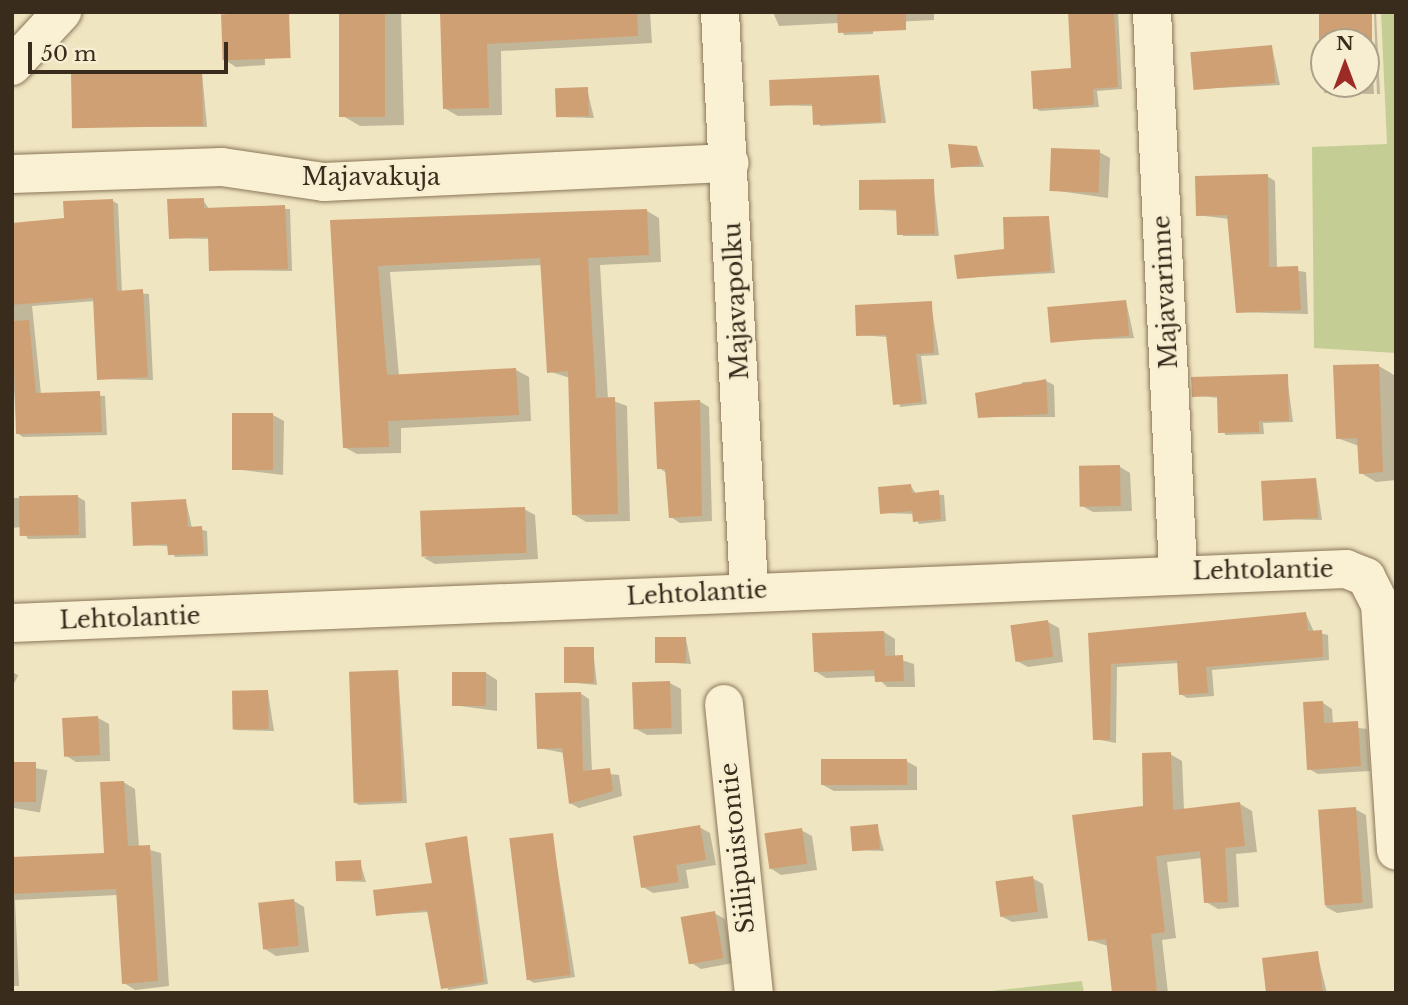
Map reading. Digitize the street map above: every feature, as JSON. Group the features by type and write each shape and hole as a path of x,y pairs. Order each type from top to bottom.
{"street":[{"path":"12,66 62,12"},
{"name":"Majavapolku","path":"720,12 730,163 749,590"},
{"name":"Majavarinne","path":"1152,12 1178,572"},
{"name":"Majavakuja","path":"12,174 222,167 324,182 730,163"},
{"name":"Lehtolantie","path":"12,622 1178,572 1346,569 1375,588 1386,656 1396,850"},
{"name":"Siilipuistontie","path":"724,704 754,993"}],"green space":[{"path":"1381,12 1396,12 1396,353 1314,348 1312,147 1387,144"},
{"path":"1082,981 1084,993 974,993"}],"building":[{"path":"289,12 291,58 223,60 221,14"},
{"path":"339,12 385,12 385,117 339,117"},
{"path":"440,12 637,12 638,36 487,44 489,108 443,109"},
{"path":"837,12 906,12 906,30 838,33"},
{"path":"1068,12 1114,12 1118,87 1093,89 1094,105 1033,109 1031,71 1071,68"},
{"path":"1319,12 1372,12 1372,28 1319,28"},
{"path":"1272,45 1275,83 1194,90 1190,52"},
{"path":"202,71 203,126 72,128 71,73"},
{"path":"879,75 881,122 813,125 812,104 770,106 769,80"},
{"path":"588,87 589,116 556,117 555,88"},
{"path":"948,144 977,146 980,165 951,168"},
{"path":"1051,148 1100,150 1098,193 1049,191"},
{"path":"1268,174 1269,267 1298,266 1301,310 1236,313 1227,215 1196,216 1195,176"},
{"path":"934,179 935,234 897,235 896,209 859,210 859,180"},
{"path":"204,198 204,208 285,205 288,269 209,271 208,237 169,239 167,199"},
{"path":"113,199 117,291 143,289 148,377 97,380 93,298 12,305 12,223 64,218 63,201"},
{"path":"647,209 649,255 588,258 596,398 615,397 618,514 572,515 568,371 547,373 540,258 378,266 387,375 516,368 519,415 388,421 389,447 343,448 330,220"},
{"path":"1049,216 1051,271 957,279 954,255 1004,249 1003,217"},
{"path":"1126,300 1129,336 1050,343 1047,307"},
{"path":"932,301 934,353 916,354 922,402 893,405 886,335 856,336 855,305"},
{"path":"29,320 36,393 100,391 102,432 16,434 13,321"},
{"path":"1379,364 1383,472 1359,474 1357,438 1336,439 1333,365"},
{"path":"1288,374 1289,421 1259,421 1259,432 1218,433 1217,396 1192,397 1191,377"},
{"path":"1046,379 1048,414 978,418 975,393"},
{"path":"700,400 702,516 669,518 665,469 657,469 654,402"},
{"path":"232,413 273,413 273,470 232,470"},
{"path":"1120,465 1121,506 1080,507 1079,466"},
{"path":"1316,478 1318,518 1263,521 1261,481"},
{"path":"911,484 912,493 939,490 941,519 913,522 912,511 880,514 878,487"},
{"path":"78,495 79,535 20,536 19,496"},
{"path":"186,499 188,527 202,526 204,554 168,555 167,544 133,546 131,502"},
{"path":"525,507 527,553 422,557 420,511"},
{"path":"1306,612 1308,631 1322,630 1323,657 1206,667 1208,693 1179,695 1177,660 1111,664 1110,740 1093,740 1088,633"},
{"path":"1048,620 1053,657 1016,662 1010,625"},
{"path":"884,631 885,656 903,655 904,681 875,682 874,670 814,672 812,633"},
{"path":"655,637 686,637 686,663 655,663"},
{"path":"564,647 594,647 594,683 564,683"},
{"path":"398,670 403,801 354,803 349,672"},
{"path":"452,672 486,672 486,706 452,706"},
{"path":"670,681 672,728 634,729 632,682"},
{"path":"268,690 269,729 233,730 232,691"},
{"path":"581,692 583,771 610,768 613,791 569,804 562,748 537,749 535,693"},
{"path":"1323,701 1324,723 1358,721 1361,766 1307,770 1303,702"},
{"path":"98,716 100,755 64,757 62,718"},
{"path":"1171,752 1173,810 1240,802 1245,846 1225,848 1228,902 1204,903 1200,851 1156,856 1165,932 1151,934 1157,993 1112,993 1106,939 1088,941 1072,815 1143,806 1142,753"},
{"path":"821,759 907,759 907,785 821,785"},
{"path":"12,762 36,762 36,802 12,802"},
{"path":"124,781 128,846 150,845 158,981 122,984 116,889 12,894 12,857 104,853 100,782"},
{"path":"1356,807 1363,903 1325,905 1318,810"},
{"path":"878,824 880,849 852,851 850,826"},
{"path":"700,825 706,860 676,865 679,882 641,888 633,836"},
{"path":"802,828 807,864 769,869 764,833"},
{"path":"553,833 570,975 527,980 509,838"},
{"path":"467,836 484,982 441,989 427,910 376,916 373,890 432,883 425,843"},
{"path":"361,860 362,880 336,881 335,861"},
{"path":"1033,876 1038,912 1000,917 995,881"},
{"path":"294,899 299,946 263,950 258,903"},
{"path":"715,911 723,958 689,964 681,917"},
{"path":"1318,951 1323,993 1266,993 1262,958"}]}
